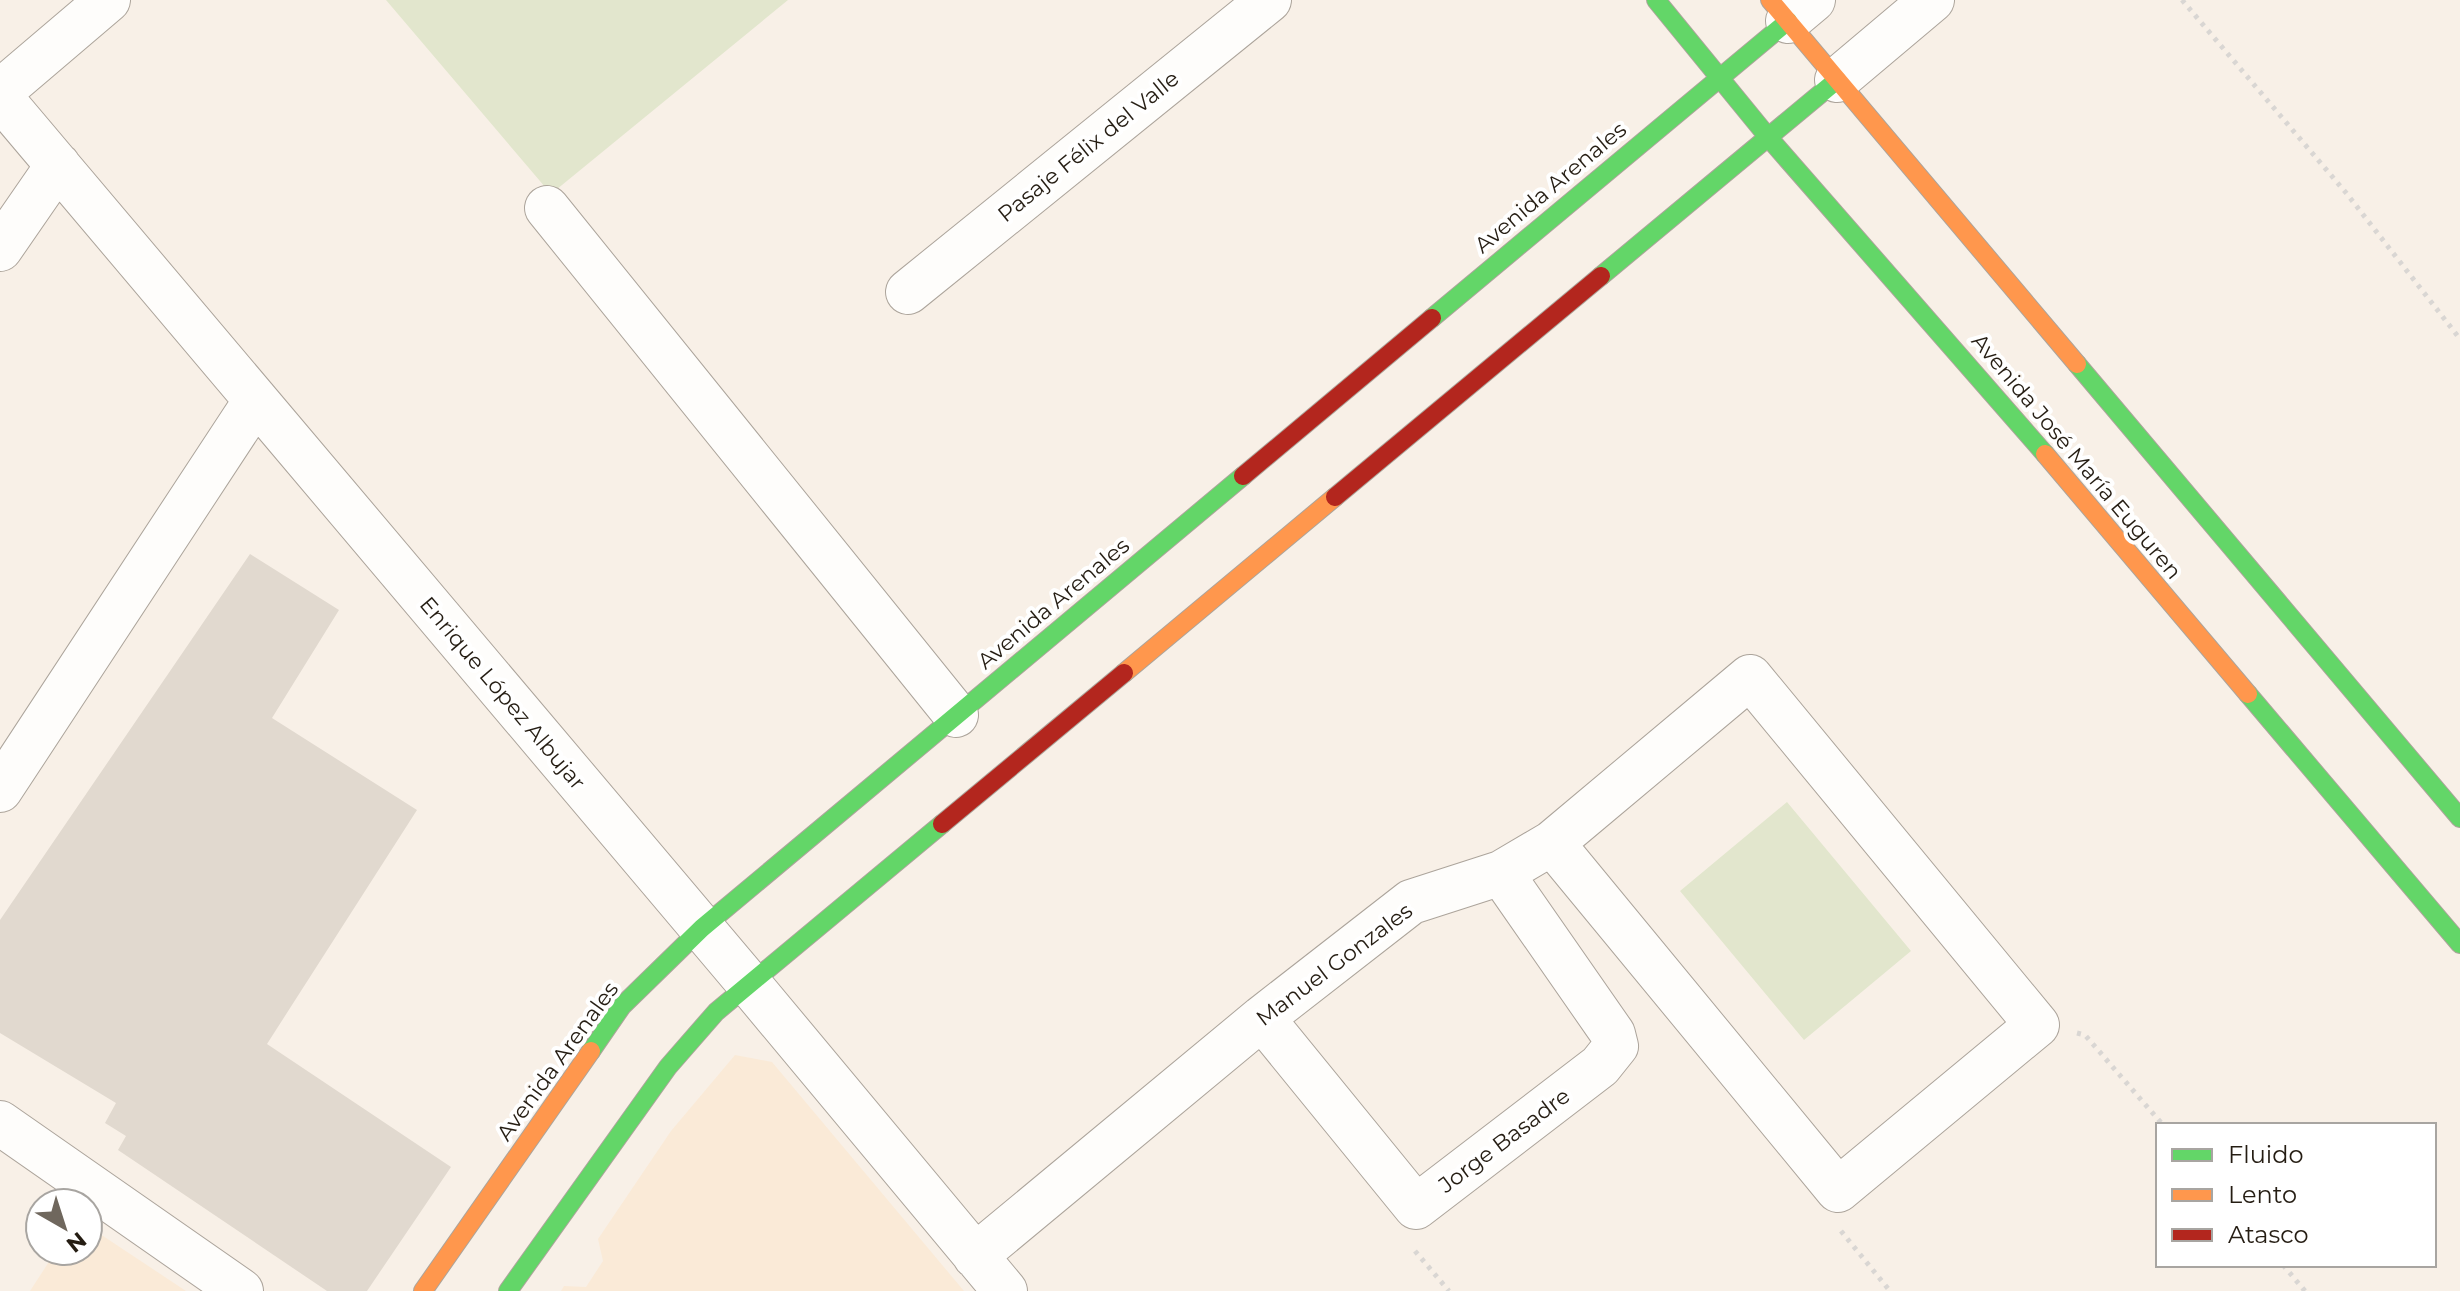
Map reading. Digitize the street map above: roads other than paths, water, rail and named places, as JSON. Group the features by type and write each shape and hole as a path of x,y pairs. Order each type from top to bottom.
{"street":[{"path":"0,94 108,0"},
{"name":"Pasaje Félix del Valle","path":"908,292 1269,0"},
{"name":"Avenida José María Euguren","path":"1656,0 1768,137 1992,391 2460,944"},
{"path":"508,1291 668,1067 716,1012 1932,0"},
{"path":"1791,7 1837,80 2460,818"},
{"name":"Avenida Arenales","path":"423,1291 622,1006 702,928 1718,78 1791,7"},
{"name":"Enrique López Albujar","path":"0,94 1005,1291"},
{"path":"0,249 58,165"},
{"path":"547,208 956,715"},
{"path":"6,768 256,400"},
{"name":"Manuel Gonzales","path":"975,1256 1262,1018 1411,902 1501,873 1552,843 1750,677 2037,1025 1838,1190 1552,843"},
{"name":"Jorge Basadre","path":"1262,1018 1416,1207 1600,1066 1616,1046 1613,1034 1501,873"},
{"path":"0,1123 241,1291"}]}
